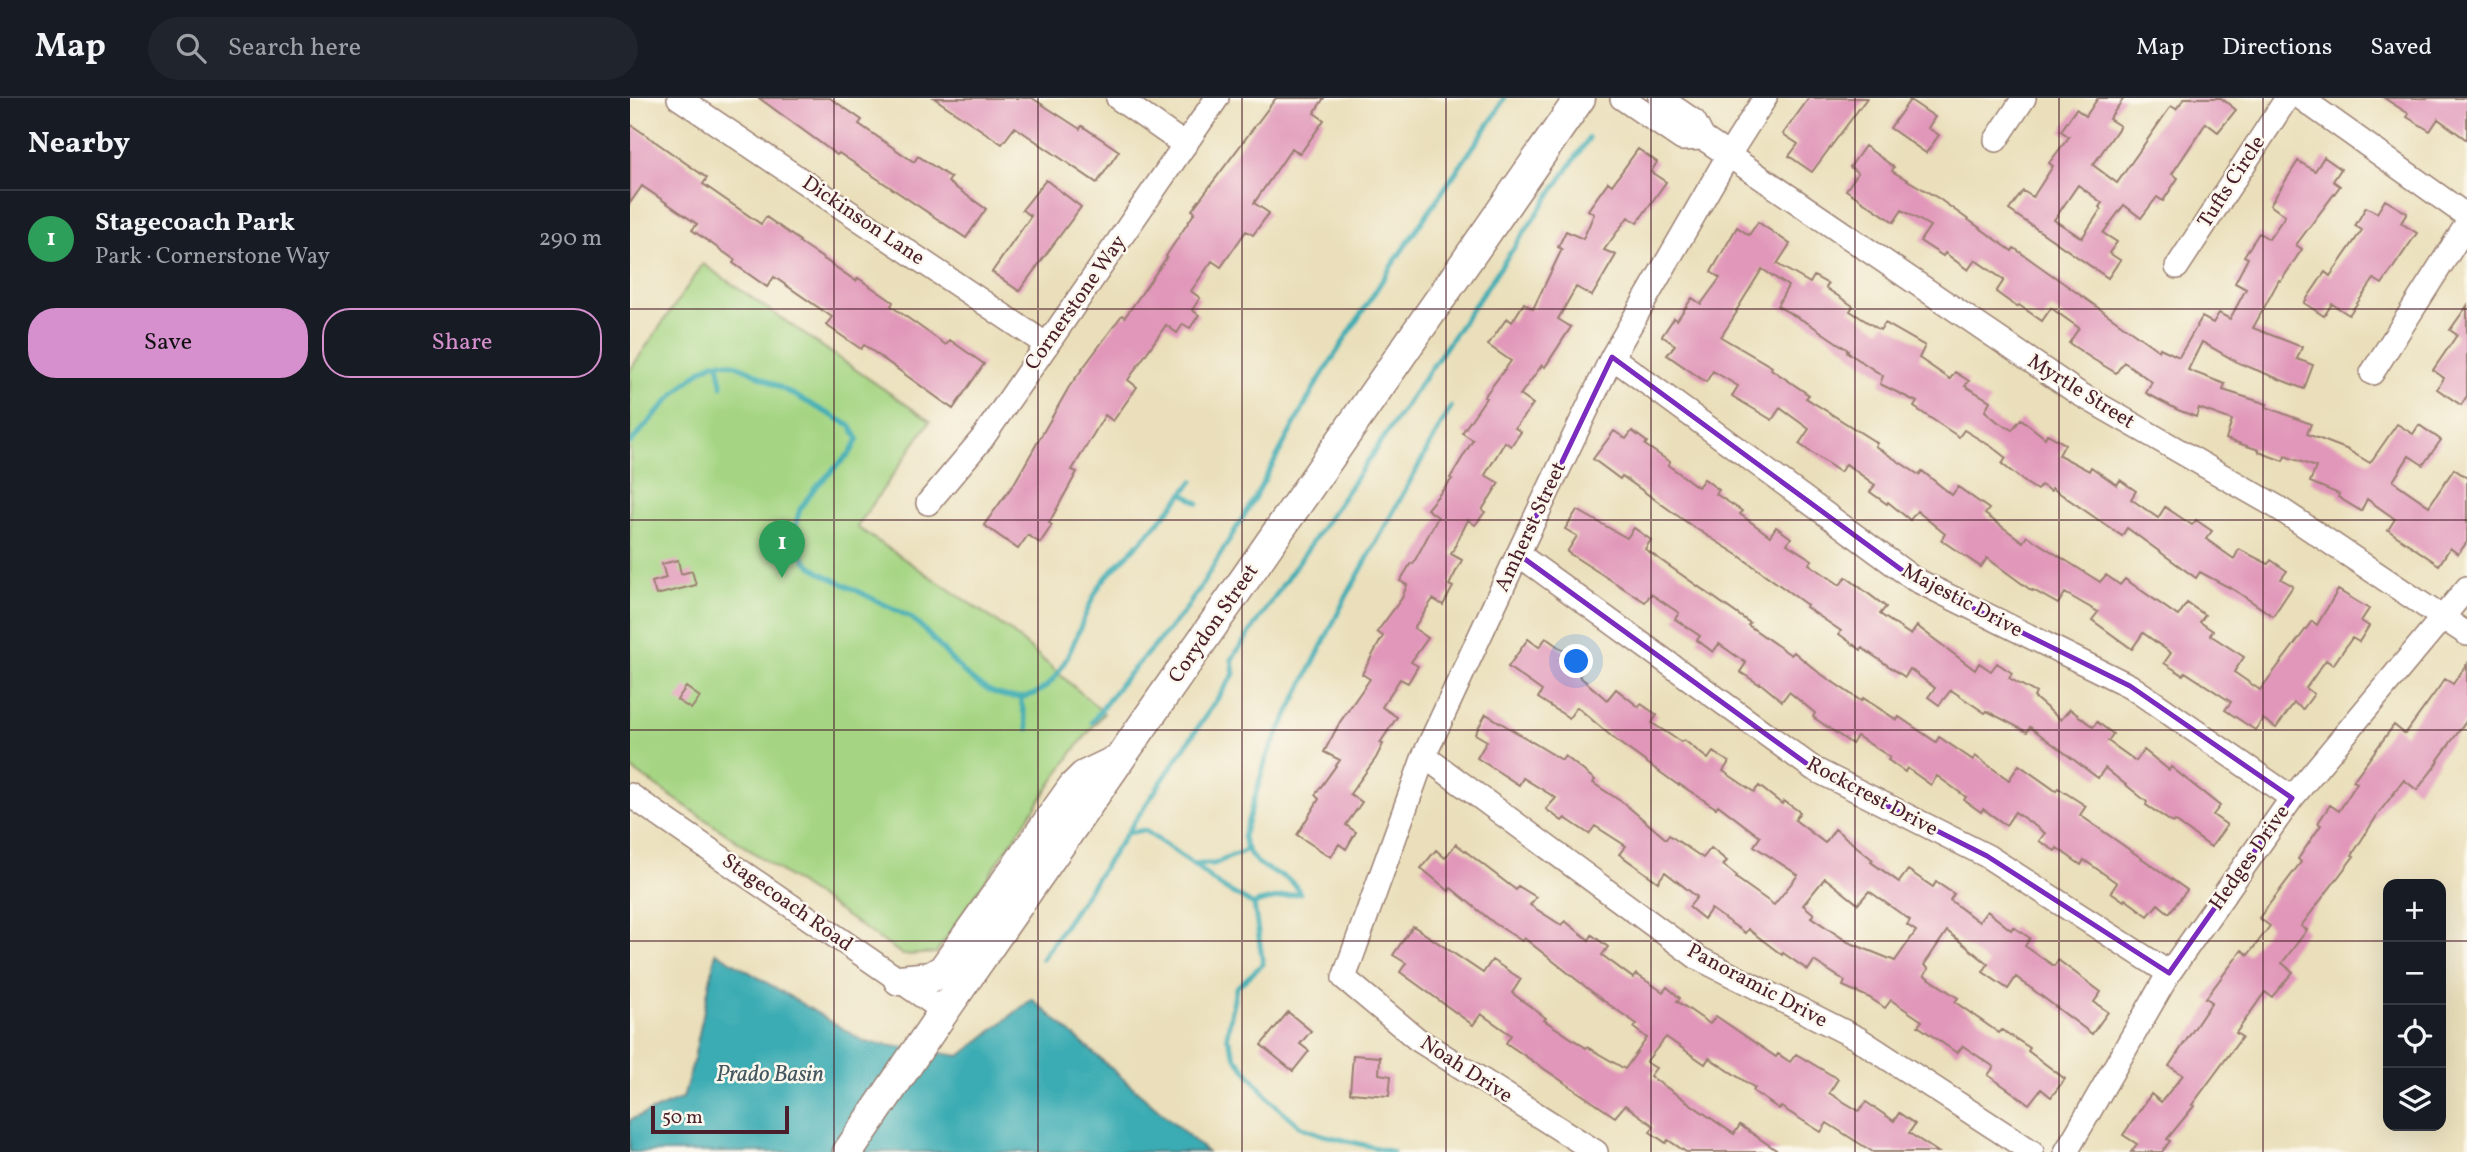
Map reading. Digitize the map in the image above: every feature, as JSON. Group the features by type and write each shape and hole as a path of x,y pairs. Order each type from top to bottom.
{"main road":[{"name":"Corydon Street","path":"848,1152 943,1011 1580,98"},
{"path":"899,980 931,977 943,970 1073,787 1084,776 1120,758"}],"street":[{"name":"Dickinson Lane","path":"679,98 1047,345"},
{"path":"1118,98 1185,145"},
{"name":"Cornerstone Way","path":"928,503 982,439 1217,98"},
{"name":"Myrtle Street","path":"1622,98 1682,139 1703,138"},
{"name":"Myrtle Street","path":"1660,98 1694,121 1703,138 1728,156 2078,393 2277,507 2467,634"},
{"name":"Amherst Street","path":"1344,978 1424,756 1612,357 1728,156 1765,98"},
{"path":"1996,140 2024,98"},
{"name":"Tufts Circle","path":"2177,267 2287,98"},
{"path":"2301,98 2467,216"},
{"path":"2371,373 2467,224"},
{"name":"Majestic Drive","path":"1612,357 1914,579 2130,687 2292,798"},
{"name":"Rockcrest Drive","path":"1518,554 1814,769 1987,856 2169,973"},
{"name":"Hedges Drive","path":"2066,1152 2169,973 2292,798 2467,588"},
{"name":"Panoramic Drive","path":"1424,756 1698,958 1857,1038 2032,1152"},
{"name":"Stagecoach Road","path":"630,795 943,1011"},
{"name":"Noah Drive","path":"1344,978 1417,1039 1596,1152"}],"highlighted area":[{"path":"1612,357 1914,579 2130,686 2292,798 2169,973 1987,856 1814,769 1518,554"}],"green space":[{"path":"703,264 930,421 857,527 1009,630 1104,713 1075,749 936,953 903,955 630,768 630,370"}],"water":[{"name":"Prado Basin","path":"716,952 865,1042 960,1056 1032,999 1207,1152 630,1152 630,1120 683,1098"}],"building":[{"path":"759,98 830,98 862,120 859,124 914,162 918,156 951,178 948,182 986,209 966,238 839,153 837,155"},
{"path":"934,98 1032,98 1080,129 1082,126 1119,151 1097,183 1015,127 1002,144"},
{"path":"1276,98 1324,98 1314,113 1324,120 1300,154 1292,148 1254,203 1269,213 1253,235 1246,231 1221,267 1212,261 1191,291 1200,298 1192,310 1199,315 1190,328 1183,324 1177,333 1166,325 1128,380 1137,387 1113,421 1105,415 1072,470 1077,472 1049,523 1052,525 1040,543 1028,535 1018,549 984,525 1015,482 1069,387 1122,315 1125,317 1167,257 1195,212 1192,210"},
{"path":"1809,98 1867,98 1812,172 1789,156 1798,144 1783,134"},
{"path":"2098,98 2124,98 2109,119 2120,126 2093,165 2117,183 2171,106 2176,109 2185,98 2221,98 2236,110 2218,132 2206,123 2172,174 2178,178 2163,201 2157,197 2141,218 2124,205 2103,233 2117,242 2109,253 2120,260 2108,278 2009,210 2023,191 2033,197 2053,166 2049,163 2069,137 2061,131 2076,109 2086,116","holes":["2078,185 2102,203 2099,207 2101,209 2082,238 2054,220"]},
{"path":"2384,98 2467,98 2467,140 2438,119 2430,131"},
{"path":"1910,100 1935,117 1928,128 1939,135 1926,153 1890,128"},
{"path":"630,124 707,178 703,184 761,224 766,217 856,281 858,278 893,302 891,306 946,345 950,340 984,364 953,409 864,345 861,349 826,325 832,317 774,277 767,287 733,263 735,260 692,230 697,224 642,186 630,203"},
{"path":"1865,146 1894,167 1892,171 1938,198 2012,251 2014,248 2159,351 2160,348 2179,357 2202,317 2213,323 2219,313 2230,319 2246,289 2235,283 2248,258 2244,256 2259,233 2269,239 2285,216 2270,205 2298,161 2315,171 2324,157 2341,169 2333,181 2340,186 2296,245 2302,249 2281,281 2279,280 2253,328 2302,347 2297,359 2313,365 2304,389 2239,363 2202,342 2188,370 2225,384 2223,390 2267,404 2266,407 2311,424 2307,434 2346,449 2370,463 2397,424 2413,434 2419,425 2441,440 2423,465 2409,456 2393,481 2429,506 2454,469 2467,478 2467,542 2458,554 2450,548 2439,565 2388,530 2395,519 2367,499 2361,511 2338,497 2339,494 2310,482 2316,467 2285,456 2283,461 2226,439 2232,420 2199,408 2196,417 2178,410 2146,393 2152,382 2124,362 2116,373 2091,358 2069,343 2079,328 2051,308 2042,321 2019,305 2017,307 1996,292 2004,280 1975,260 1968,270 1945,253 1943,256 1920,241 1930,226 1902,210 1894,222 1846,190 1858,173 1850,167"},
{"path":"1638,149 1657,162 1651,172 1666,182 1637,223 1628,217 1604,250 1616,255 1592,296 1576,287 1558,319 1571,327 1545,367 1542,365 1520,395 1533,404 1515,428 1521,432 1511,446 1505,442 1485,475 1499,483 1482,510 1485,512 1475,525 1468,520 1451,554 1462,560 1449,585 1453,587 1443,605 1433,599 1414,628 1428,638 1411,662 1418,666 1408,683 1400,679 1382,707 1397,717 1380,743 1383,744 1376,758 1350,794 1362,802 1346,825 1356,832 1346,849 1339,844 1331,857 1297,835 1319,799 1315,795 1340,760 1324,752 1340,722 1370,679 1362,674 1383,636 1377,632 1402,598 1407,585 1400,581 1411,563 1413,564 1438,517 1427,509 1452,479 1450,478 1473,440 1462,433 1511,361 1488,345 1507,318 1512,322 1524,303 1533,309 1562,249 1558,247 1566,231 1583,239 1594,214 1588,210 1608,182 1612,185"},
{"path":"1046,180 1081,207 1019,291 992,272 1031,216 1022,210"},
{"path":"2385,200 2407,213 2401,223 2417,233 2382,284 2374,279 2349,315 2332,304 2324,316 2304,303 2325,272 2330,276 2362,230 2355,226 2366,207 2377,213"},
{"path":"1758,222 1790,244 1777,264 1810,283 1814,276 1828,284 1826,288 1853,306 1850,311 1880,330 1885,323 1925,346 1919,358 1950,379 1955,372 1969,381 1965,386 1990,401 1985,411 1998,422 2012,430 2021,419 2045,438 2047,434 2065,444 2059,455 2089,471 2091,467 2117,485 2120,480 2136,491 2131,499 2158,518 2165,507 2192,525 2196,520 2212,531 2206,539 2234,559 2239,549 2268,564 2271,560 2287,571 2281,579 2293,586 2273,616 2236,591 2200,572 2196,578 2127,528 2122,536 2052,488 2051,491 2041,485 2037,490 2002,464 2006,458 1992,447 1964,430 1959,437 1914,407 1917,402 1880,384 1883,376 1847,352 1848,350 1777,306 1788,286 1762,269 1721,337 1772,367 1771,369 1809,395 1806,398 1877,443 1875,446 1919,475 1922,471 1952,495 1958,487 1989,509 1985,514 2023,542 2027,536 2100,582 2106,575 2120,585 2125,579 2178,616 2187,603 2205,615 2200,622 2213,631 2210,635 2244,657 2234,672 2260,690 2312,621 2317,625 2338,590 2369,609 2361,621 2369,626 2359,642 2352,638 2333,665 2326,660 2306,688 2314,694 2303,709 2294,703 2276,728 2263,719 2255,730 2225,710 2231,702 2185,672 2183,675 2164,663 2171,653 2143,633 2132,649 2092,620 2098,612 2065,593 2058,604 2032,591 1987,558 1981,567 1941,540 1945,534 1917,511 1910,520 1888,502 1887,504 1870,492 1875,485 1846,464 1840,472 1799,444 1809,429 1780,408 1772,420 1732,396 1738,386 1713,371 1706,382 1667,355 1675,345 1662,336 1674,318 1677,320 1692,298 1701,304 1720,278 1711,272 1737,227 1749,235"},
{"path":"2467,306 2467,396 2461,405 2437,389 2444,378 2433,370 2457,335 2450,330"},
{"path":"1614,431 1626,439 1632,431 1647,442 1645,445 1670,462 1668,465 1698,487 1704,479 1719,490 1716,494 1742,511 1740,514 1770,536 1776,527 1791,538 1787,544 1812,560 1809,564 1840,585 1846,577 1886,607 1880,614 1911,635 1917,626 1975,670 1979,663 1991,671 1997,663 2012,673 2009,678 2036,693 2034,697 2061,720 2070,709 2093,727 2097,722 2113,734 2108,741 2136,761 2144,750 2169,770 2171,767 2220,806 2213,815 2227,825 2211,847 2175,821 2173,823 2146,805 2147,802 2105,768 2098,778 2030,727 2027,732 1987,711 1985,713 1951,690 1939,705 1928,697 1935,688 1910,669 1905,677 1862,648 1861,650 1839,634 1841,631 1738,555 1593,459"},
{"path":"1577,510 1627,538 1634,528 1651,540 1645,549 1750,623 1748,625 1791,655 1794,652 1861,701 1863,698 1897,720 1899,717 1936,742 1939,737 1973,760 1975,756 2009,780 2019,765 2056,791 2058,788 2086,806 2080,815 2187,890 2169,913 2158,904 2148,916 2111,892 2117,883 2084,860 2081,865 2057,848 2055,851 2039,841 2045,833 2015,812 2006,825 1964,800 1966,797 1937,776 1931,785 1907,768 1905,772 1888,760 1890,757 1857,736 1852,744 1813,717 1815,713 1789,692 1782,701 1760,683 1740,672 1746,663 1719,644 1713,652 1697,640 1700,636 1675,619 1679,613 1651,594 1645,602 1567,552 1577,536 1565,529"},
{"path":"678,560 681,574 692,571 696,585 656,595 652,582 666,578 662,564"},
{"path":"1546,638 1586,667 1579,676 1607,700 1616,689 1639,707 1641,704 1657,715 1652,723 1681,742 1684,740 1708,759 1713,752 1729,762 1723,771 1754,792 1759,786 1782,804 1784,801 1800,812 1795,820 1825,843 1835,829 1873,860 1871,862 1899,882 1908,870 1933,887 1936,882 1954,894 1950,900 1979,922 1987,911 2011,930 2013,927 2030,938 2025,946 2054,966 2058,960 2101,992 2094,1002 2108,1012 2092,1034 2016,977 2008,989 1983,972 1988,964 1947,931 1924,965 1929,969 1924,975 1958,998 1955,1002 1999,1033 2002,1030 2030,1048 2028,1051 2065,1079 2051,1097 2041,1089 2029,1104 1988,1075 1994,1067 1963,1046 1957,1053 1918,1026 1922,1021 1891,1000 1885,1008 1843,986 1845,981 1814,961 1808,970 1783,953 1782,955 1748,929 1745,933 1711,909 1704,919 1689,907 1697,897 1665,872 1658,882 1619,854 1626,846 1595,826 1589,834 1565,818 1562,821 1546,809 1556,798 1523,778 1519,785 1477,758 1487,741 1475,734 1486,714 1562,760 1565,756 1595,780 1593,783 1625,804 1666,839 1669,835 1703,858 1711,848 1727,861 1723,865 1737,876 1736,878 1774,905 1798,875 1754,846 1760,837 1718,805 1716,808 1678,785 1618,742 1577,707 1569,718 1538,698 1542,691 1508,667 1528,639 1539,647","holes":["1825,878 1858,904 1869,891 1910,920 1907,925 1916,931 1895,961 1848,942 1811,917 1814,914 1803,905"]},
{"path":"2467,664 2467,720 2439,761 2417,790 2404,780 2378,814 2352,855 2354,856 2301,926 2307,930 2282,963 2293,972 2272,997 2265,992 2236,1033 2242,1037 2192,1105 2194,1106 2167,1139 2170,1141 2162,1152 2131,1152 2137,1144 2123,1135 2151,1094 2161,1102 2183,1075 2169,1066 2212,1002 2206,998 2242,950 2248,955 2270,926 2259,918 2301,862 2298,859 2321,825 2318,823 2330,805 2339,811 2357,783 2353,781 2394,725 2405,734 2445,679 2453,684"},
{"path":"686,687 700,697 691,709 677,700"},
{"path":"1456,844 1516,890 1518,886 1536,897 1530,905 1561,925 1565,921 1589,940 1592,935 1608,947 1602,955 1633,978 1636,974 1663,992 1667,987 1680,998 1677,1001 1710,1024 1716,1016 1776,1057 1778,1054 1790,1062 1796,1054 1838,1079 1829,1093 1859,1111 1866,1102 1894,1121 1899,1113 1915,1124 1909,1133 1938,1152 1873,1152 1827,1123 1821,1132 1781,1107 1779,1109 1753,1091 1755,1088 1709,1058 1705,1064 1666,1037 1646,1062 1656,1068 1650,1076 1734,1134 1740,1125 1779,1152 1686,1152 1650,1132 1654,1126 1625,1105 1615,1117 1506,1043 1511,1035 1481,1014 1473,1025 1400,972 1406,963 1393,955 1413,926 1483,973 1492,960 1521,979 1512,993 1546,1018 1544,1020 1586,1048 1625,1069 1647,1038 1634,1028 1637,1024 1524,938 1522,941 1494,923 1421,868 1436,850 1445,858"},
{"path":"1288,1012 1311,1031 1300,1044 1309,1051 1293,1071 1261,1045"},
{"path":"1353,1055 1380,1057 1379,1074 1391,1076 1389,1096 1350,1093"}],"waterway":[{"path":"1092,722 1121,683 1184,612 1200,588 1254,499 1314,388 1392,265 1504,98"},
{"path":"1042,959 1234,674 1232,659 1589,138"},
{"path":"718,362 722,386"},
{"path":"630,443 686,384 709,365 718,362 731,363 750,371 851,426 858,439 851,452 814,489 800,509 796,523 799,548 805,560 819,572 910,617 962,670 985,688 998,694 1021,697 1039,691 1054,678 1103,581 1193,481"},
{"path":"1393,1152 1301,1127 1272,1102 1236,1058 1227,1036 1236,988 1263,964 1254,905 1300,893 1287,879 1254,860 1243,837 1267,756 1345,599 1451,407"},
{"path":"1183,493 1198,503"},
{"path":"767,545 797,541"},
{"path":"1020,697 1028,729"},
{"path":"1127,833 1144,830 1193,864 1214,864 1246,850"},
{"path":"1193,864 1220,886 1254,905"}],"place":[{"name":"Stagecoach Park","path":"782,578"}]}
